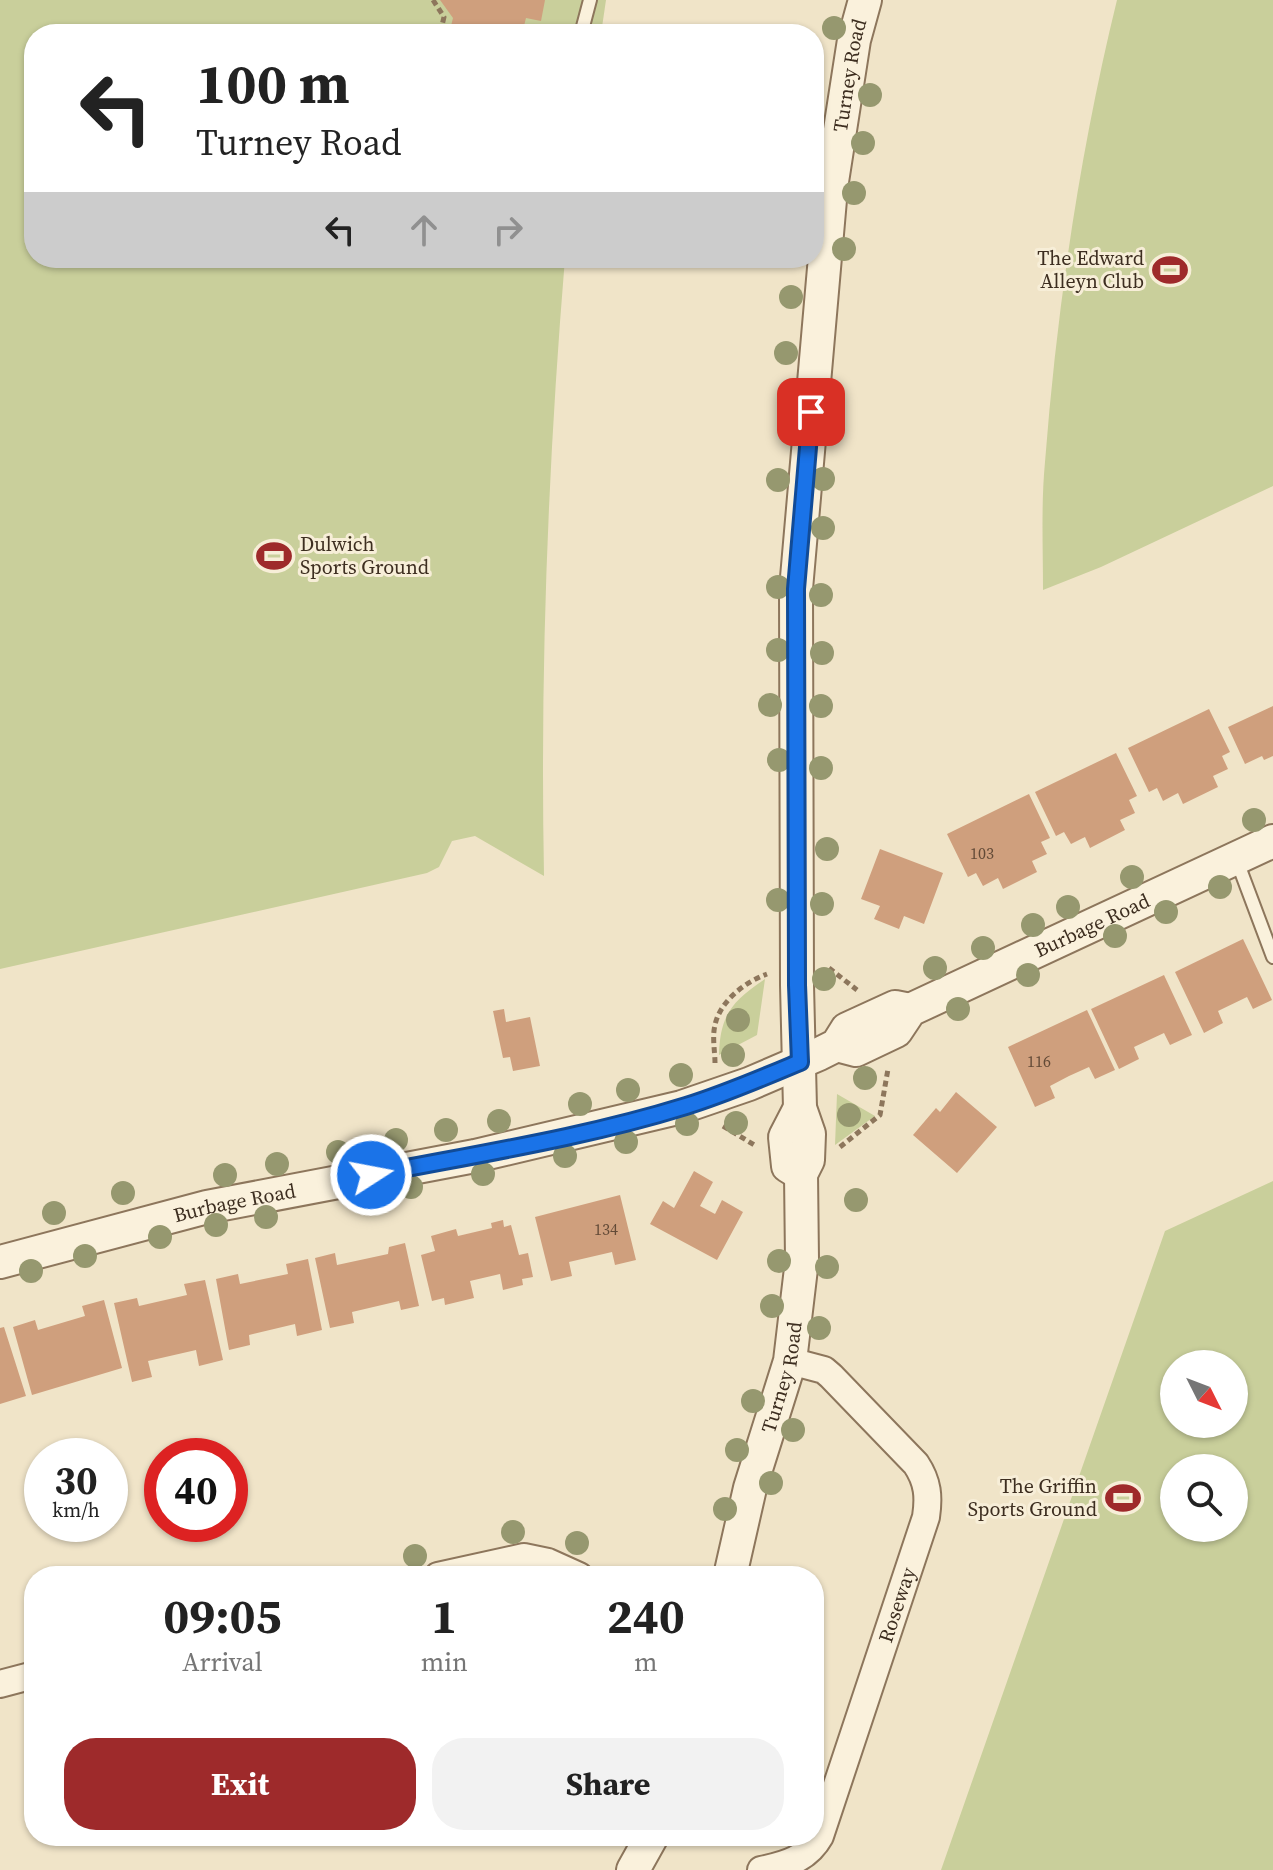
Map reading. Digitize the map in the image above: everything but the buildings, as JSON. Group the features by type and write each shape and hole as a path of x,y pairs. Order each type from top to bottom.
{"street":[{"name":"Turney Road","path":"732,1566 747,1497 790,1361 802,1260 801,1174 788,1166 785,1137 800,1108 796,969 796,589 831,188 854,40 865,0"},
{"name":"Burbage Road","path":"0,1262 207,1207 561,1138 729,1092 837,1045 856,1050 896,1031 910,1010 1273,841"},
{"name":"Roseway","path":"790,1361 824,1370 831,1376 916,1464 924,1476 928,1502 926,1517 824,1824"},
{"path":"483,1566 524,1557 555,1566"},
{"path":"0,1684 24,1678"},
{"path":"633,1870 646,1846"},
{"name":"Roseway","path":"761,1870 796,1860 807,1854 813,1846"}],"lane":[{"path":"584,24 590,0"},
{"path":"1236,858 1273,957"}],"path":[{"path":"433,0 444,17 442,24"},
{"path":"829,968 866,999"},
{"path":"716,1064 715,1024 728,999 754,979 769,974"},
{"path":"838,1149 880,1115 889,1064"},
{"path":"723,1125 760,1149"}],"green space":[{"name":"Dulwich Sports Ground","path":"0,0 606,0 602,24 24,24 24,268 564,268 547,567 543,722 544,876 475,836 452,841 439,867 427,873 0,969"},
{"name":"The Edward Alleyn Club","path":"1117,0 1273,0 1273,486 1101,567 1043,590 1044,478 1063,288 1081,172"},
{"path":"765,979 757,1035 719,1055 722,1029 730,1010"},
{"path":"837,1094 875,1116 835,1145"},
{"name":"The Griffin Sports Ground","path":"1273,1181 1273,1870 941,1870 1165,1231"}],"place":[{"name":"The Edward Alleyn Club","path":"1170,270"},
{"name":"Dulwich Sports Ground","path":"274,556"},
{"name":"The Griffin Sports Ground","path":"1123,1498"}],"route":[{"path":"371,1175 561,1138 682,1107 734,1090 800,1062 796,589 811,412"}]}
